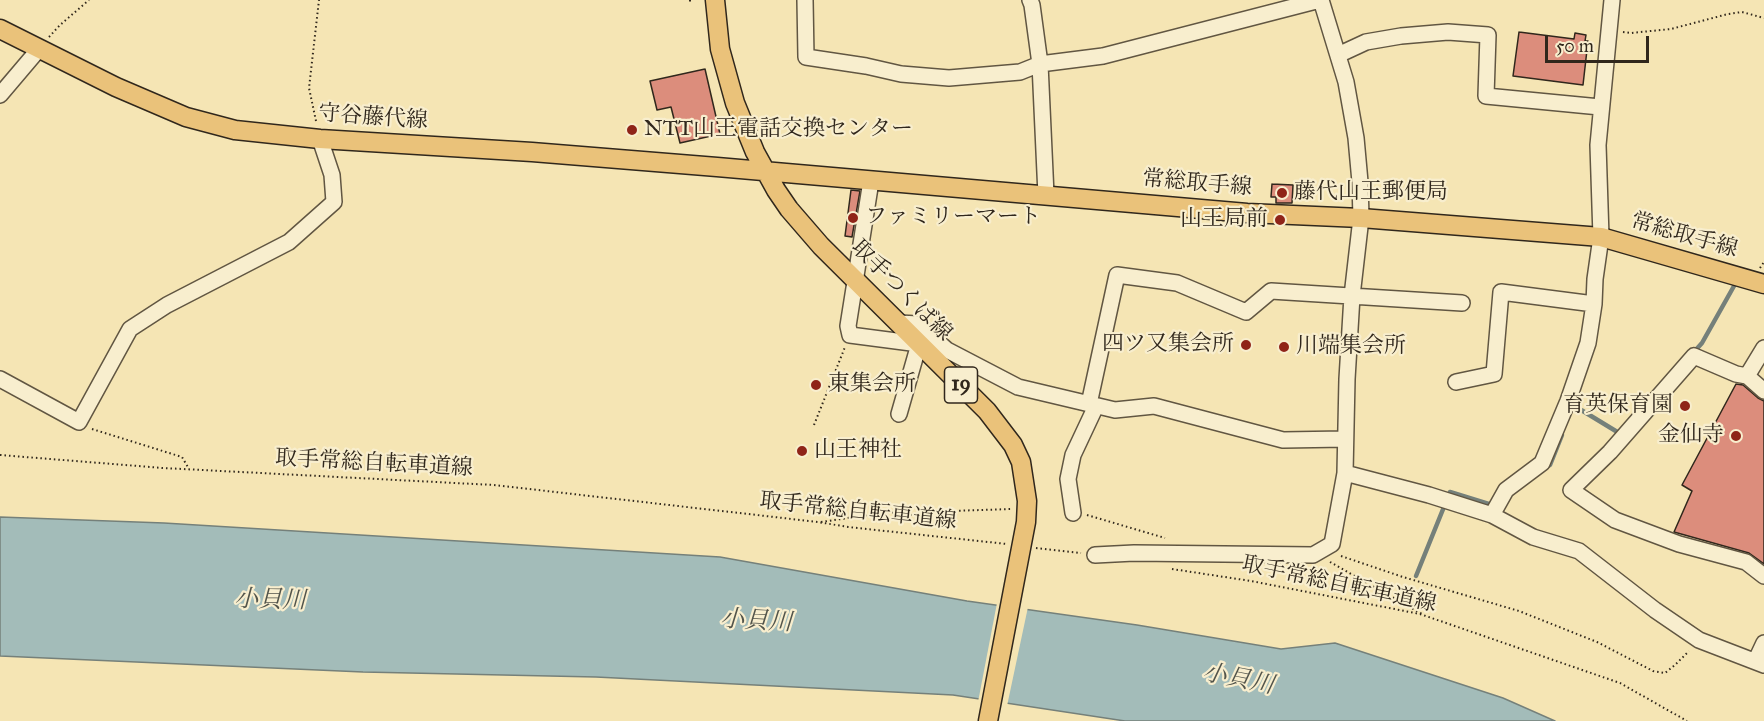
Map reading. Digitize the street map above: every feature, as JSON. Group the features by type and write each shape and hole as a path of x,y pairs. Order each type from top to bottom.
{"main road":[{"name":"取手つくば線","path":"715,0 725,72 742,123 765,171 798,220 821,246 987,411 1013,445 1021,462 1028,501 1022,553 988,721"},
{"name":"守谷藤代線","path":"0,29 116,87 186,117 236,130 320,139 532,152 765,171"},
{"name":"常総取手線","path":"765,171 1247,213 1361,218 1602,237 1764,284"}],"street":[{"path":"805,0 806,57 901,74 948,78 1020,72 1040,64 1103,56 1320,0 1338,56 1356,138 1361,218 1352,296 1345,473 1332,544 1318,552 1095,555"},
{"path":"1030,0 1040,64 1046,195"},
{"path":"1492,515 1506,490 1542,463 1585,353 1602,237 1598,145 1612,0"},
{"path":"1338,56 1366,42 1401,36 1448,32 1488,35 1486,96 1600,107"},
{"path":"0,95 39,49"},
{"path":"0,379 79,422 130,329 167,305 289,242 334,202 332,175 320,139"},
{"path":"871,181 848,326 850,335 919,344 899,414"},
{"path":"1073,513 1068,479 1073,455 1092,405 1117,275 1177,283 1246,312 1271,291 1462,303"},
{"path":"1456,382 1494,374 1501,292 1594,304"},
{"path":"899,323 918,324 947,350 1018,387 1115,410 1154,406 1283,440 1345,439"},
{"path":"1747,376 1764,348"},
{"path":"1764,391 1747,376 1736,374 1694,356 1622,439 1570,490 1615,520 1679,544 1746,562 1764,576"},
{"path":"1345,473 1430,495 1492,515 1533,537 1579,552 1655,610 1699,640 1760,663 1764,643"}],"path":[{"path":"39,49 60,25 88,0"},
{"path":"319,0 309,88 320,139"},
{"path":"1609,29 1631,33 1671,29 1742,12 1764,18"},
{"path":"814,425 850,335"},
{"path":"79,422 91,428 182,457 189,469"},
{"name":"取手常総自転車道線","path":"0,455 189,469 494,485 818,522 1022,553 1095,555"},
{"path":"818,522 889,512 919,516 950,511 1015,509"},
{"path":"1073,513 1080,513 1166,538"},
{"path":"1318,552 1336,565 1427,617"},
{"path":"1318,552 1519,611 1598,642 1653,671 1665,673 1675,666 1699,640"},
{"name":"取手常総自転車道線","path":"1168,568 1251,581 1427,617 1620,683 1687,721"}],"water":[{"name":"小貝川","path":"0,517 164,523 720,557 967,601 1137,625 1281,649 1335,643 1503,698 1555,721 1125,721 953,695 596,677 363,672 0,656"}],"pier":[{"path":"997,603 1028,607 1007,706 978,702"}],"building":[{"path":"1519,32 1574,39 1575,33 1586,35 1585,41 1588,41 1583,85 1513,76"},
{"path":"705,69 720,134 680,143 671,107 657,110 650,81"},
{"path":"1272,184 1293,185 1292,203 1276,203 1276,197 1271,197"},
{"path":"851,190 860,191 852,237 845,236"},
{"name":"金仙寺","path":"1736,384 1743,385 1764,401 1764,564 1749,553 1674,532 1692,491 1682,485"}],"waterway":[{"path":"1693,353 1702,343 1734,286"},
{"path":"1571,410 1573,405 1620,432"},
{"path":"1544,469 1550,465 1562,435"},
{"path":"1416,576 1450,492 1492,505"}],"place":[{"name":"NTT山王電話交換センター","path":"632,130"},
{"name":"藤代山王郵便局","path":"1282,193"},
{"name":"ファミリーマート","path":"853,218"},
{"name":"山王局前","path":"1280,220"},
{"name":"四ツ又集会所","path":"1246,345"},
{"name":"川端集会所","path":"1284,347"},
{"name":"東集会所","path":"816,385"},
{"name":"育英保育園","path":"1685,406"},
{"name":"金仙寺","path":"1736,436"},
{"name":"山王神社","path":"802,451"}]}
